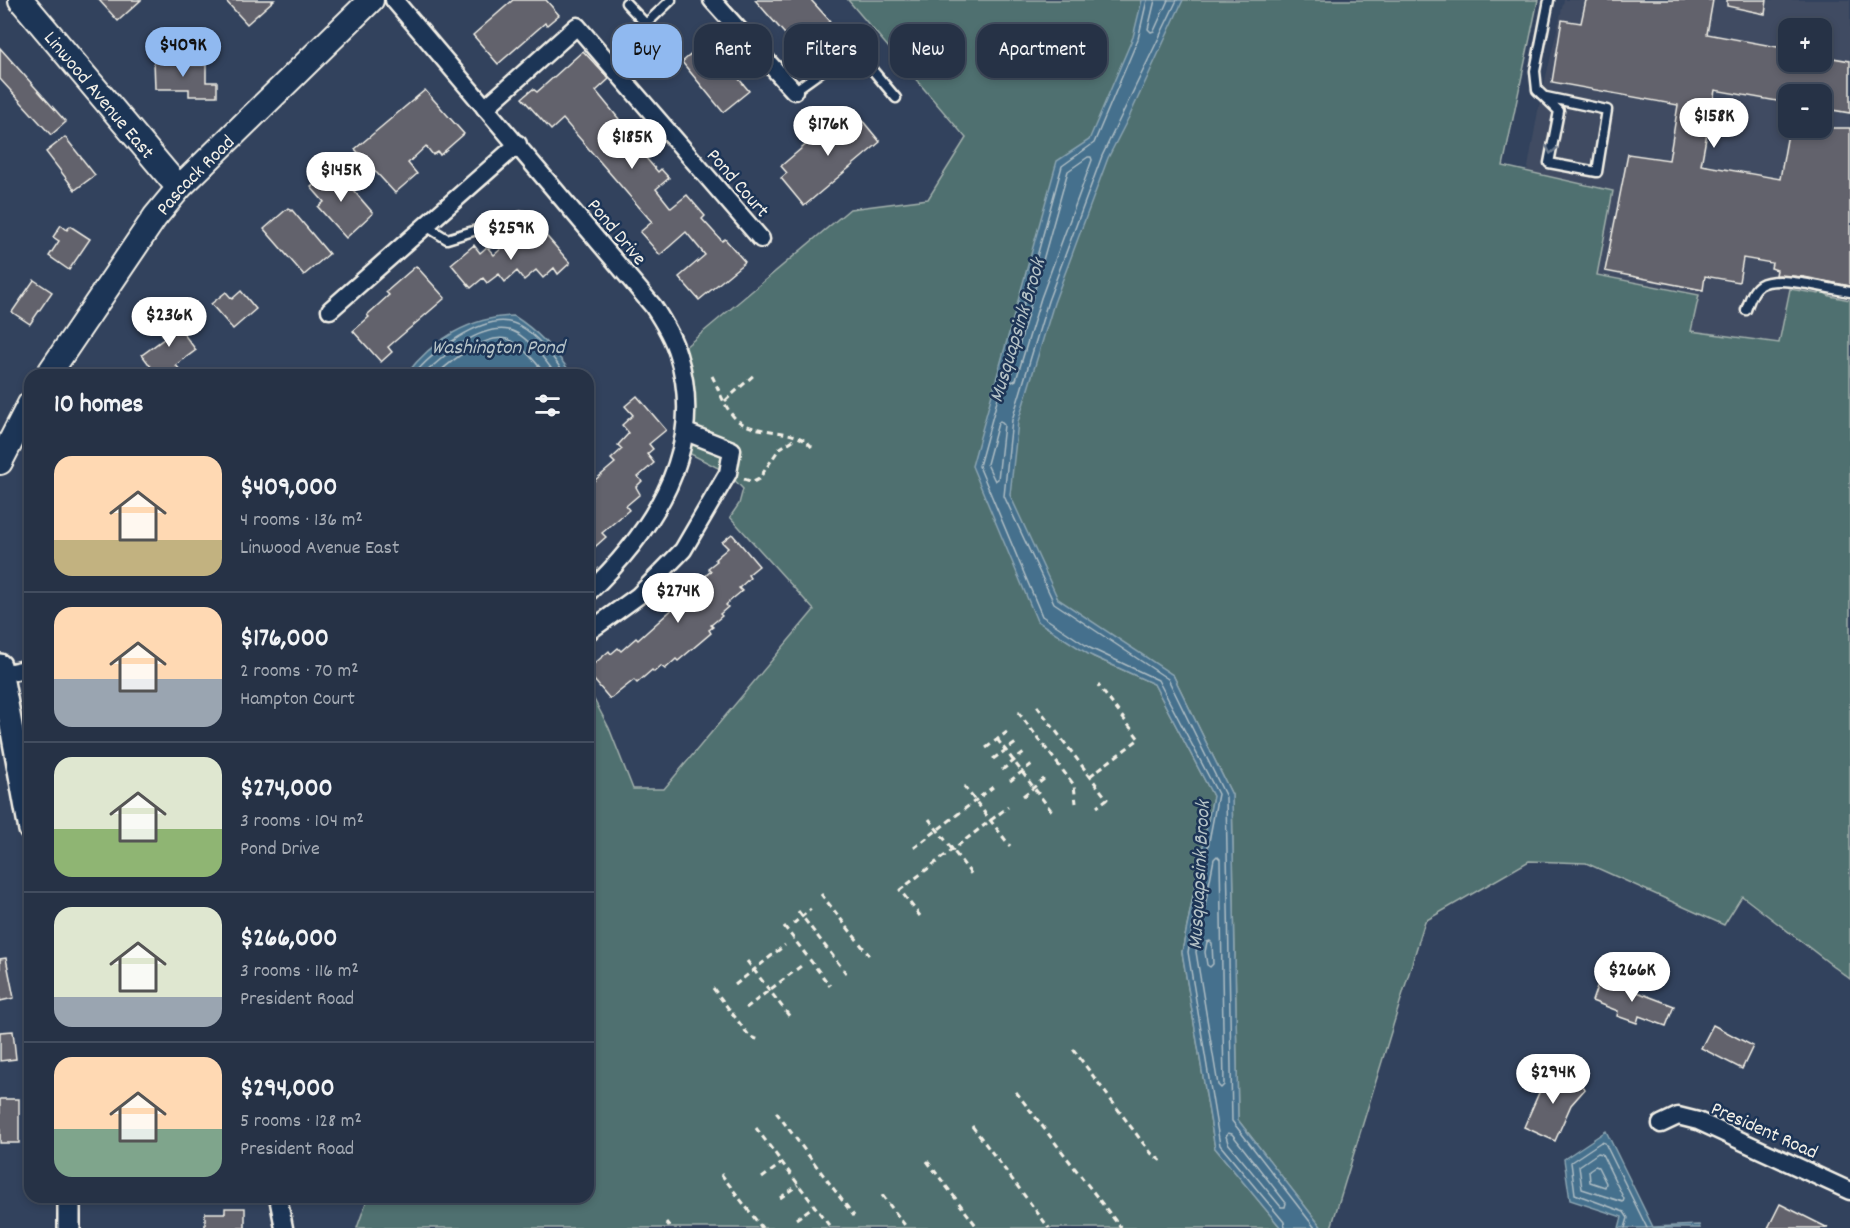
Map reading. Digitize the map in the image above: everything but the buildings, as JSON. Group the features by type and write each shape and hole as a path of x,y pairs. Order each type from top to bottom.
{"main road":[{"name":"Linwood Avenue East","path":"21,0 179,188"},
{"name":"Pascack Road","path":"52,369 149,226 179,188 371,0"},
{"path":"0,462 24,416"}],"street":[{"name":"Pond Drive","path":"394,0 653,306 668,330 678,353 684,377 687,405 683,450 671,481 653,516 634,543 594,587"},
{"path":"711,0 794,91"},
{"name":"Pond Court","path":"485,108 577,26 761,240"},
{"path":"330,310 518,144"},
{"path":"594,628 638,596 683,550 728,473 732,450 686,432"},
{"path":"24,668 1,669 24,797"},
{"name":"President Road","path":"1661,1124 1678,1116 1698,1121 1850,1191"},
{"path":"69,1203 69,1228"},
{"path":"279,1203 284,1228"}],"lane":[{"path":"626,3 646,24 671,0"},
{"path":"1546,97 1607,110 1597,172 1549,163 1559,111 1537,90 1535,71 1549,0"},
{"path":"794,91 854,48 896,98"},
{"path":"426,226 447,239 523,216"},
{"path":"1746,310 1754,290 1761,284 1784,280 1850,292"}],"path":[{"path":"725,401 755,374"},
{"path":"712,376 729,412 739,422 804,439 814,450"},
{"path":"744,479 753,482 759,479 779,449 798,438"},
{"path":"1090,776 1139,739 1098,685"},
{"path":"1037,706 1107,799 1097,807"},
{"path":"1018,712 1074,785 1076,803"},
{"path":"986,748 1007,732"},
{"path":"997,739 1053,813"},
{"path":"993,759 1016,743"},
{"path":"1002,770 1024,753"},
{"path":"1010,780 1032,764"},
{"path":"1023,796 1044,779"},
{"path":"964,786 1010,846"},
{"path":"914,848 993,787"},
{"path":"920,916 900,890 1008,807"},
{"path":"929,819 972,875"},
{"path":"821,894 869,955"},
{"path":"793,924 811,909"},
{"path":"798,911 846,973"},
{"path":"784,926 830,986"},
{"path":"735,985 785,945"},
{"path":"747,961 790,1017"},
{"path":"746,1008 801,966"},
{"path":"713,988 750,1036 760,1040"},
{"path":"1073,1049 1143,1143 1152,1154 1164,1162"},
{"path":"1016,1092 1121,1228"},
{"path":"776,1112 855,1216"},
{"path":"972,1126 1050,1228"},
{"path":"756,1128 831,1228"},
{"path":"927,1161 978,1228"},
{"path":"762,1178 782,1163"},
{"path":"721,1174 762,1228"},
{"path":"780,1198 798,1184"},
{"path":"882,1195 907,1228"},
{"path":"796,1219 814,1206"},
{"path":"666,1222 671,1228"}],"shaded area":[{"path":"1564,0 1850,0 1850,300 1791,289 1780,343 1691,331 1698,295 1597,275 1527,173 1538,111"}],"green space":[{"path":"848,0 1538,0 1503,166 1613,191 1597,275 1699,295 1691,331 1779,343 1790,289 1819,294 1821,291 1830,296 1850,300 1850,979 1742,896 1724,925 1586,863 1529,861 1425,921 1331,1228 1322,1228 1238,1120 1232,795 1173,675 1092,656 1154,684 1213,796 1182,952 1215,1148 1281,1228 357,1228 366,1203 594,1203 594,699 609,728 633,789 664,789 814,610 730,517 739,504 743,489 728,473 683,450 678,353 850,209 928,199 966,138 915,78 965,78 965,24 890,24 890,49 878,35 878,24 869,24"}],"water":[{"name":"Musquapsink Brook","path":"1142,0 1183,0 1108,158 1054,303 1018,422 1010,495 1058,599 1173,675 1232,795 1238,1120 1322,1228 1281,1228 1215,1148 1182,952 1213,796 1154,684 1088,654 1037,621 972,466 1057,161 1089,140 1133,37"},
{"name":"Washington Pond","path":"514,316 546,342 568,369 411,369 428,351 453,333 467,326 498,317"},
{"path":"1606,1131 1653,1227 1699,1225 1700,1228 1619,1228 1622,1217 1570,1200 1564,1159"}]}
